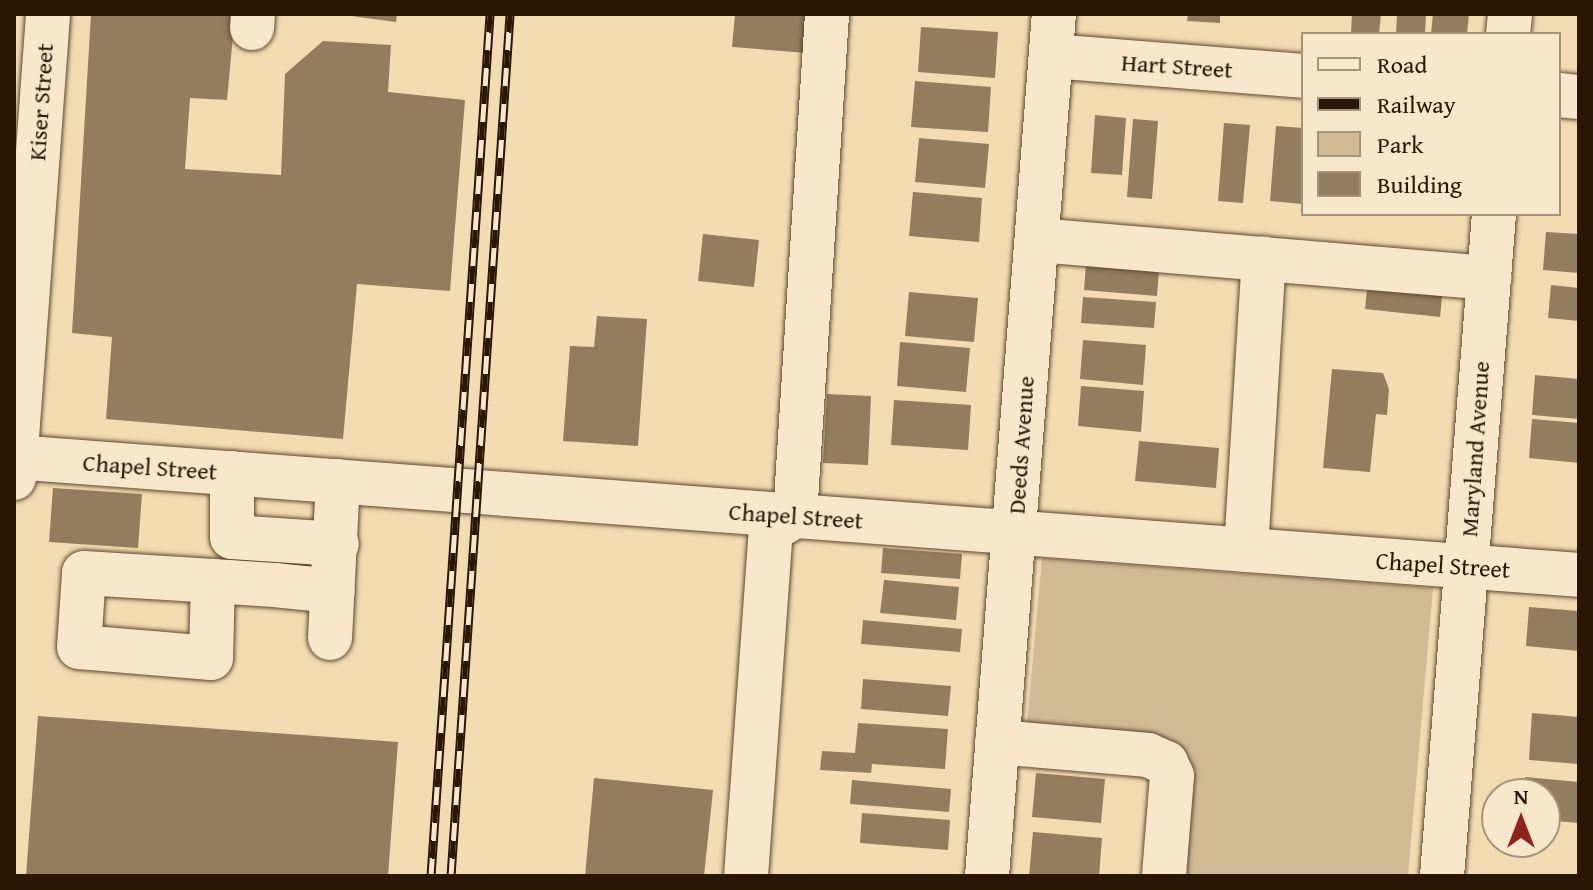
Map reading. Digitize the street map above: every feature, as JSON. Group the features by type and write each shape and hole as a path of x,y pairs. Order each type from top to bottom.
{"street":[{"name":"Kiser Street","path":"15,464 48,14"},
{"path":"746,876 771,530 795,516 827,14"},
{"name":"Hart Street","path":"1053,35 1301,76"},
{"name":"Deeds Avenue","path":"987,876 1053,35"},
{"name":"Maryland Avenue","path":"1442,876 1494,216"},
{"path":"1037,240 1489,278"},
{"path":"1246,550 1264,259"},
{"name":"Chapel Street","path":"15,464 232,473 1579,575"},
{"path":"232,473 232,537 337,544"},
{"path":"330,638 338,481"},
{"path":"274,585 276,540"},
{"path":"213,581 333,591"},
{"path":"997,742 1166,763 1172,776 1164,876"}],"green space":[{"path":"1042,558 1433,588 1408,876 1175,876 1184,752 1026,736"}],"building":[{"path":"91,14 235,14 227,100 190,98 185,169 281,175 285,74 323,41 391,45 388,92 465,100 450,291 357,284 343,439 106,419 112,337 72,333"},
{"path":"336,14 397,14 396,22"},
{"path":"735,14 811,14 807,53 732,47"},
{"path":"1188,14 1220,14 1220,23 1187,21"},
{"path":"1352,14 1381,14 1379,32 1351,32"},
{"path":"1397,14 1426,14 1425,32 1396,32"},
{"path":"1433,14 1469,14 1467,32 1431,32"},
{"path":"921,27 998,32 995,78 918,72"},
{"path":"915,81 991,87 988,132 911,127"},
{"path":"1095,115 1126,118 1122,175 1091,173"},
{"path":"1133,119 1158,121 1152,199 1127,197"},
{"path":"1224,123 1250,125 1243,203 1218,201"},
{"path":"1276,126 1301,128 1301,204 1270,201"},
{"path":"919,138 989,144 985,188 915,182"},
{"path":"913,192 982,198 979,242 909,236"},
{"path":"1546,232 1579,234 1579,273 1543,270"},
{"path":"703,234 759,240 754,287 698,281"},
{"path":"1086,265 1159,270 1157,296 1084,290"},
{"path":"1369,271 1444,278 1440,317 1365,309"},
{"path":"1551,285 1579,288 1579,321 1548,318"},
{"path":"909,292 978,298 974,342 905,336"},
{"path":"1083,297 1156,302 1154,328 1081,323"},
{"path":"597,316 647,319 638,446 563,441 570,346 594,347"},
{"path":"1083,340 1146,345 1143,385 1080,379"},
{"path":"900,342 970,348 966,392 897,386"},
{"path":"1332,369 1383,373 1389,389 1387,415 1376,414 1370,472 1323,468"},
{"path":"1535,375 1579,379 1579,419 1532,415"},
{"path":"1081,386 1144,391 1141,432 1078,426"},
{"path":"827,394 871,396 868,465 823,463"},
{"path":"894,400 971,405 968,450 891,445"},
{"path":"1532,419 1579,423 1579,463 1529,458"},
{"path":"1139,441 1219,448 1216,488 1135,481"},
{"path":"53,488 142,494 138,548 49,542"},
{"path":"883,548 962,554 960,579 881,573"},
{"path":"884,580 959,587 956,620 880,613"},
{"path":"1529,607 1579,611 1579,651 1526,646"},
{"path":"863,620 962,629 960,652 861,644"},
{"path":"863,679 951,686 948,716 861,709"},
{"path":"1532,713 1579,717 1579,764 1529,760"},
{"path":"38,716 398,742 388,876 26,876"},
{"path":"858,723 948,729 945,769 872,764 871,773 820,770 822,751 855,753"},
{"path":"1036,773 1105,779 1101,823 1032,817"},
{"path":"594,778 713,790 704,876 585,876"},
{"path":"852,780 951,789 949,812 850,804"},
{"path":"1561,780 1579,782 1579,823 1561,821"},
{"path":"862,813 950,820 948,850 860,843"},
{"path":"1033,832 1102,838 1099,876 1029,876"}],"railway":[{"path":"431,876 490,14"},
{"path":"451,876 510,14"}]}
